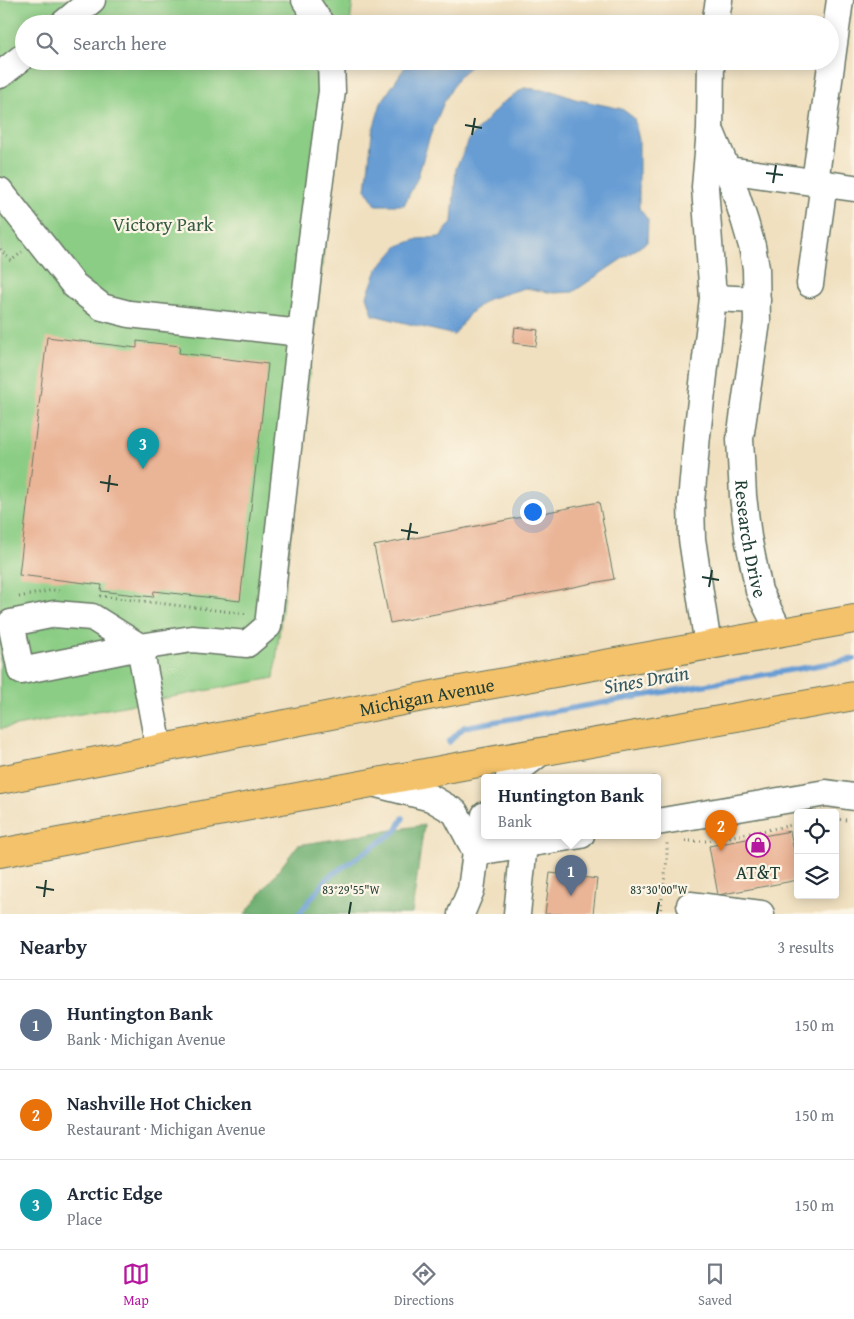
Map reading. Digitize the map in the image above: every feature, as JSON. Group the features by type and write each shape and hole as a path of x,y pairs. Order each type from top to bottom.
{"main road":[{"name":"Michigan Avenue","path":"1,781 159,748 438,694 854,619"},
{"path":"0,853 372,783 854,696"}],"street":[{"path":"74,15 92,0"},
{"path":"305,0 315,15"},
{"path":"716,15 719,0"},
{"path":"838,15 840,0"},
{"path":"0,75 15,63"},
{"path":"159,748 140,647 192,639 247,644 268,626 312,239 332,91 331,70"},
{"name":"Research Drive","path":"711,70 710,130 717,169 745,222 756,268 757,322 740,439 743,496 748,537 759,590 780,633"},
{"path":"810,284 832,70"},
{"path":"717,169 854,188"},
{"name":"Research Drive","path":"708,646 692,539 691,502 713,298 705,187 717,169"},
{"path":"0,191 74,285 102,307 129,314 301,333"},
{"path":"713,298 757,300"},
{"path":"697,435 740,439"},
{"path":"513,774 541,752"},
{"path":"372,783 431,798 455,812 476,852"},
{"path":"662,828 826,793 850,808"},
{"path":"461,914 470,890 481,832"},
{"path":"476,852 556,839"},
{"path":"517,914 524,844"},
{"path":"690,905 761,914"}],"path":[{"path":"0,249 11,261 29,247"},
{"path":"18,597 53,590 63,591"},
{"path":"93,595 251,614"},
{"path":"839,817 850,808"},
{"path":"662,828 685,840 708,841 794,825"},
{"path":"660,914 667,859 662,828"}],"green space":[{"name":"Victory Park","path":"0,0 353,0 351,15 15,15 15,70 345,70 274,678 0,729"},
{"path":"424,825 412,914 245,914 298,845"}],"water":[{"path":"403,70 466,70 459,76 444,102 430,136 417,179 404,205 376,205 366,190 372,133 381,103"},
{"path":"524,88 553,91 575,99 622,109 634,118 639,140 639,208 648,220 647,242 573,292 554,293 525,288 488,299 470,313 454,335 373,315 367,296 377,270 398,246 418,239 440,237 452,222 456,168 470,138 501,104"}],"building":[{"path":"515,327 538,330 536,346 513,343"},
{"path":"47,337 137,348 137,341 180,346 179,353 268,364 240,601 154,591 153,597 101,591 102,585 19,575"},
{"path":"599,502 614,579 390,623 374,546"},
{"path":"790,831 794,852 794,881 718,895 709,846"},
{"path":"550,873 597,879 593,914 545,914"}],"waterway":[{"name":"Sines Drain","path":"449,742 464,727 854,659"},
{"name":"Sines Drain","path":"299,914 327,878 396,831 403,818"}],"place":[{"name":"Arctic Edge","path":"143,469"},
{"name":"AT&T","path":"758,845"},
{"name":"Nashville Hot Chicken","path":"721,851"},
{"name":"Huntington Bank","path":"571,896"}]}
